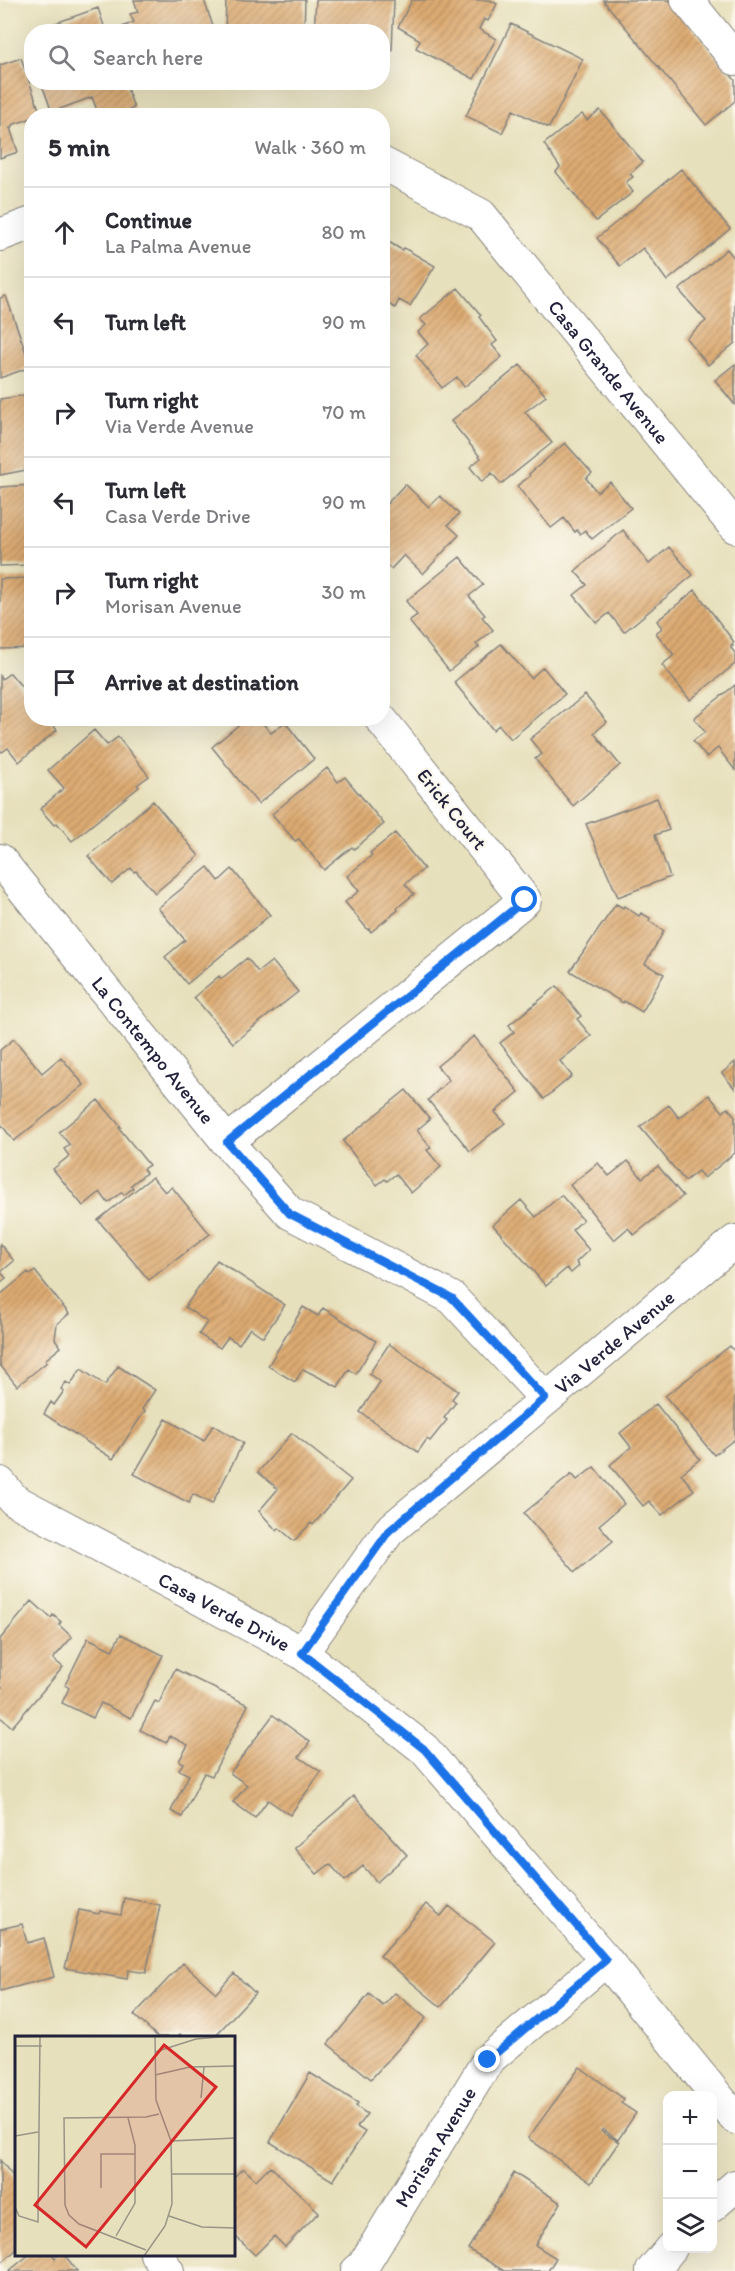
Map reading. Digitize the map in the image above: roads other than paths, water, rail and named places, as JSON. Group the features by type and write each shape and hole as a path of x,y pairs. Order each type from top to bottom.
{"street":[{"path":"687,0 735,59"},
{"name":"Casa Grande Avenue","path":"390,167 481,215 735,527"},
{"path":"0,235 24,226"},
{"name":"Erick Court","path":"227,1142 525,900 386,726"},
{"name":"La Contempo Avenue","path":"0,860 227,1142 290,1214 452,1298 545,1398"},
{"name":"Via Verde Avenue","path":"302,1653 389,1531 735,1241"},
{"name":"Casa Verde Drive","path":"5,1500 302,1653 424,1749 606,1960 735,2118"},
{"name":"Morisan Avenue","path":"357,2271 363,2266 488,2060 606,1960"},
{"path":"717,2202 735,2186"},
{"path":"652,2271 667,2253"},
{"path":"157,2256 168,2271"}]}
